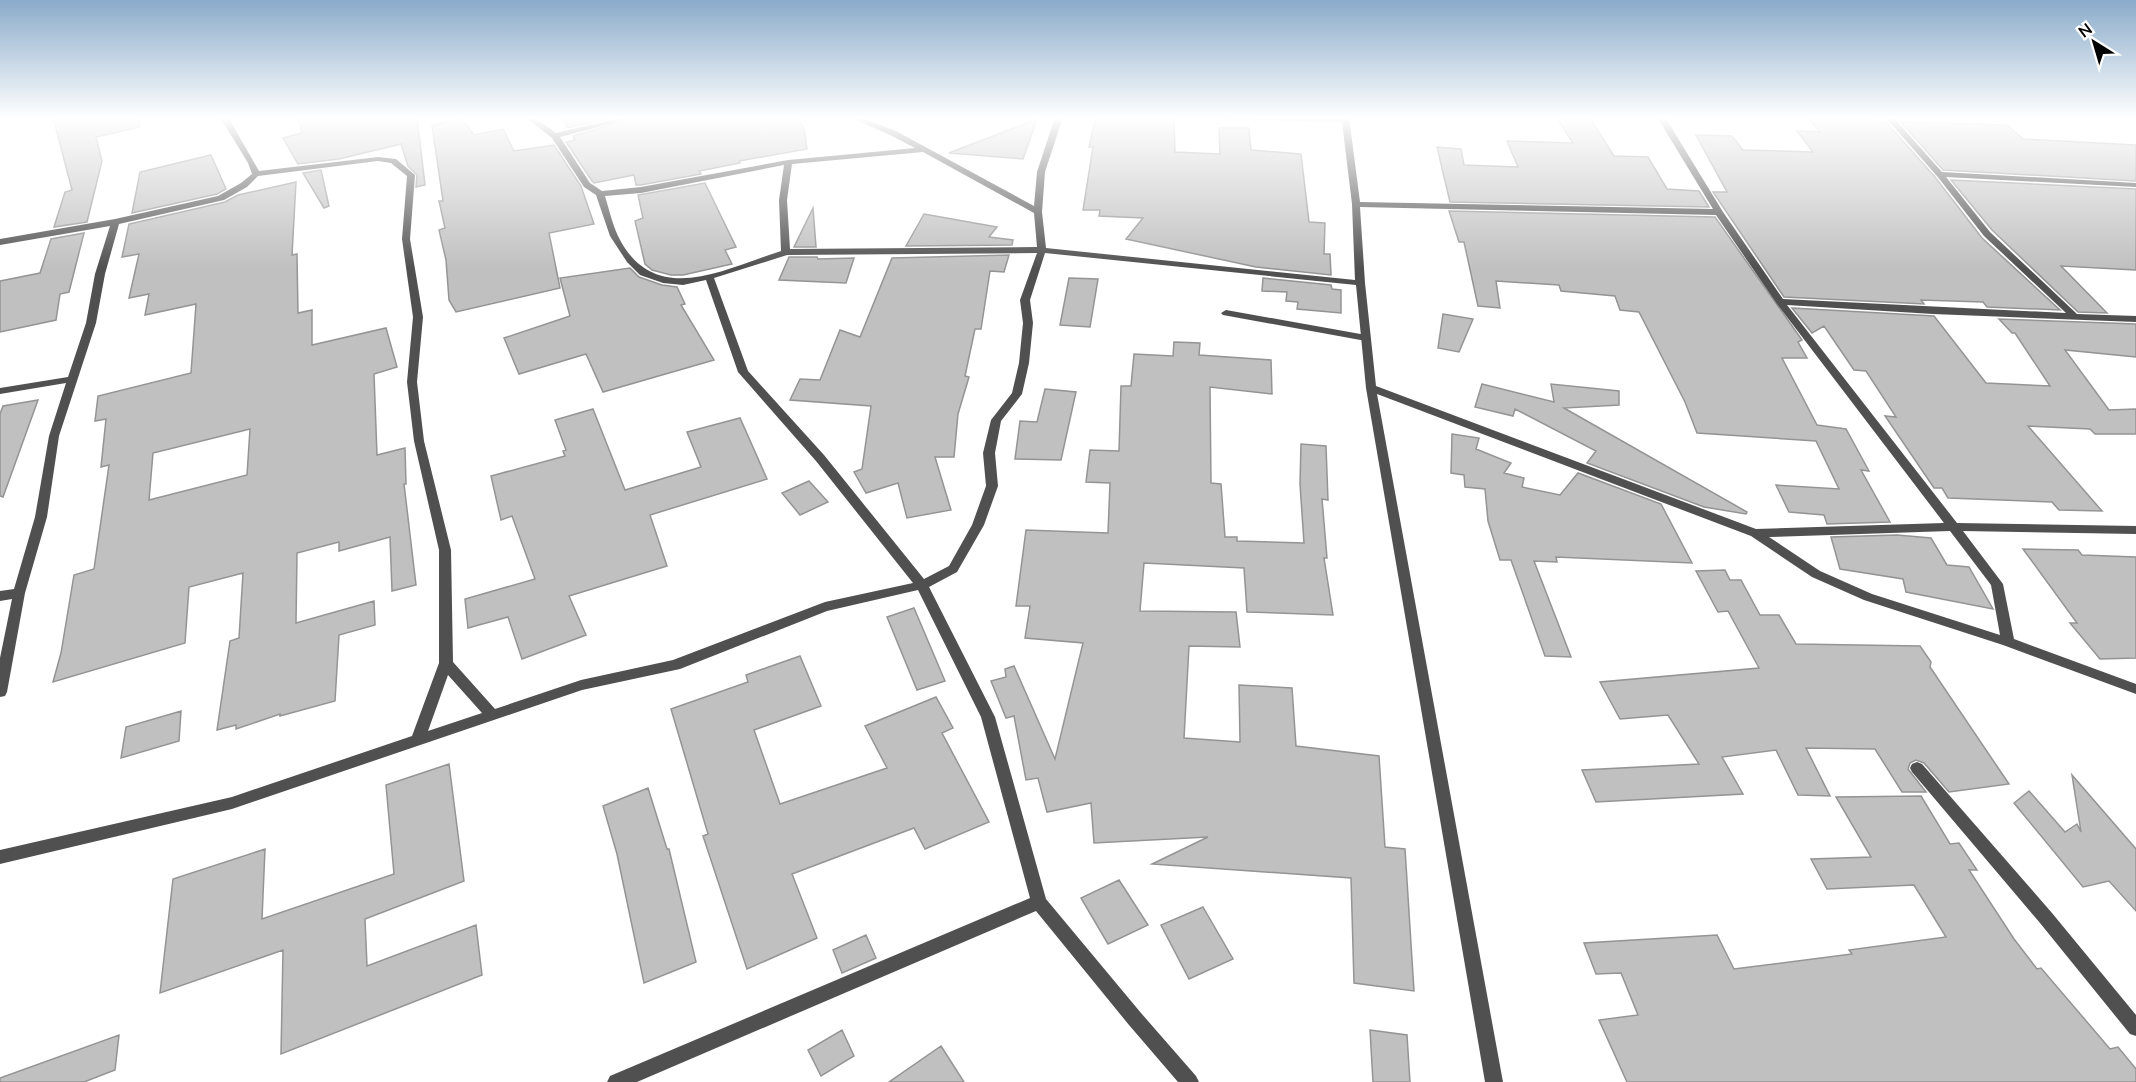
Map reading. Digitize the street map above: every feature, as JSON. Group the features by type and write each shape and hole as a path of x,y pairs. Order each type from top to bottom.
{"street":[{"path":"254,167 256,174"},
{"path":"0,242 115,222 221,198 244,185 256,174 309,167"},
{"path":"401,167 411,175 406,239 418,317 412,382 419,441 445,550 446,663 417,741"},
{"path":"575,167 586,185 600,194 641,190 759,167"},
{"path":"786,252 783,200 787,167"},
{"path":"955,167 1038,212"},
{"path":"0,857 232,803 581,685 675,665 825,607 922,585 953,569 978,525 992,486 989,453 996,420 1017,394 1024,363 1028,323 1025,300 1042,250 1038,212 1042,167"},
{"path":"1351,167 1371,388 1494,1082"},
{"path":"1692,167 1780,302 1997,584 2008,642"},
{"path":"1934,167 1987,234 2075,317"},
{"path":"1940,174 2136,185"},
{"path":"600,194 614,236 630,260 644,273 663,280 709,277 786,252 1042,250 1360,283"},
{"path":"1356,204 1719,212"},
{"path":"0,692 19,593 41,517 54,436 91,323 100,274 115,222"},
{"path":"709,277 743,372 820,458 922,585 988,717 1039,902 1190,1082"},
{"path":"1780,302 2136,320"},
{"path":"1226,313 1366,338"},
{"path":"0,391 74,379"},
{"path":"1371,388 1755,533 1816,574 1868,597 2008,642 2136,689"},
{"path":"1755,533 1952,527 2136,530"},
{"path":"0,596 19,593"},
{"path":"446,663 493,716"},
{"path":"1917,768 2046,918 2136,1028"},
{"path":"616,1082 1039,902"}],"building":[{"path":"66,167 100,167 87,222 54,227 65,192 72,190"},
{"path":"159,167 217,167 226,189 217,194 132,213 140,172"},
{"path":"409,167 423,167 425,185 416,187 417,175"},
{"path":"438,167 569,167 581,186 594,224 549,233 560,288 456,312 449,300 446,260 439,230 445,228 439,201 443,201"},
{"path":"583,167 717,167 699,171 701,174 641,185 636,185 634,175 594,183"},
{"path":"1090,167 1303,167 1309,222 1325,223 1324,254 1330,254 1331,275 1256,267 1126,239 1143,218 1099,216 1100,210 1083,210"},
{"path":"1442,167 1654,167 1667,189 1699,191 1709,207 1450,202"},
{"path":"1714,167 1927,167 1982,238 2060,310 1987,307 1983,302 1921,300 1924,304 1784,297 1713,192 1727,192"},
{"path":"1941,167 2136,167 2136,181 1943,170"},
{"path":"321,170 329,206 324,208 303,173"},
{"path":"1951,180 2136,189 2136,270 2061,266 2107,313 2078,312 1992,230"},
{"path":"296,182 292,255 297,254 298,313 312,310 312,345 386,328 397,367 374,374 377,455 405,448 406,484 404,484 416,585 392,591 390,537 339,551 339,542 297,553 296,623 374,601 375,625 339,635 335,701 280,716 280,714 236,729 236,725 217,730 230,641 239,638 243,573 189,587 185,643 53,682 61,653 74,575 94,569 109,465 101,467 106,419 95,421 98,396 191,373 196,304 145,315 149,294 129,298 139,254 122,257 129,224 225,202 238,195","holes":["250,429 247,475 149,500 153,453"]},
{"path":"705,183 736,247 725,250 732,264 683,275 671,275 652,270 645,264 635,221 643,218 638,195"},
{"path":"813,208 816,247 794,247"},
{"path":"1449,211 1715,217 1802,340 1798,342 1807,358 1782,358 1817,425 1846,429 1869,471 1861,470 1890,522 1827,524 1824,515 1789,512 1776,485 1839,489 1816,441 1697,433 1685,402 1639,312 1620,310 1615,296 1561,291 1559,285 1496,281 1500,308 1478,306 1464,242 1459,242"},
{"path":"924,214 997,227 989,237 1013,240 1012,245 906,246"},
{"path":"84,233 69,292 60,294 56,320 0,332 0,281 40,273 51,239"},
{"path":"1009,255 1004,272 990,271 981,329 975,329 965,376 969,377 958,414 954,457 935,457 951,510 907,518 898,483 866,493 854,472 862,469 871,406 790,400 800,379 820,380 840,330 860,337 892,258"},
{"path":"789,257 854,258 846,283 779,280"},
{"path":"630,268 639,277 662,285 677,287 685,304 681,305 714,360 603,392 586,354 519,374 504,338 570,316 560,278"},
{"path":"1069,278 1098,279 1090,327 1060,325"},
{"path":"1263,278 1331,285 1332,289 1341,290 1341,313 1297,309 1298,302 1286,301 1287,292 1262,291"},
{"path":"1792,308 1934,316 1986,383 2050,386 2015,333 2012,333 1999,319 2136,324 2136,357 2065,350 2109,410 2136,409 2136,434 2095,434 2090,429 2028,426 2102,511 2059,510 2052,502 1948,498 1942,488 1934,488 1885,416 1896,417 1866,371 1854,370 1824,326 1812,333"},
{"path":"1443,314 1473,319 1459,352 1438,348"},
{"path":"1174,342 1200,343 1199,355 1271,360 1272,394 1210,387 1211,483 1221,484 1225,537 1237,537 1237,541 1304,543 1300,484 1301,444 1326,446 1328,500 1322,499 1327,558 1324,558 1333,615 1247,612 1244,568 1144,563 1140,611 1236,612 1240,647 1189,646 1184,738 1240,742 1239,685 1292,688 1296,746 1379,756 1385,847 1405,849 1414,991 1354,983 1351,878 1152,864 1208,837 1094,843 1091,803 1047,812 1038,778 1026,780 1014,716 1006,718 991,681 1006,677 1005,669 1014,666 1055,759 1083,643 1025,638 1030,606 1016,606 1026,530 1108,533 1110,483 1086,482 1090,450 1119,451 1121,386 1131,386 1134,354 1173,356"},
{"path":"1482,384 1554,402 1551,384 1619,391 1619,405 1564,408 1747,512 1746,514 1704,507 1587,463 1596,451 1515,409 1513,416 1475,407"},
{"path":"1045,389 1076,392 1061,460 1015,459 1020,421 1037,422"},
{"path":"38,400 3,497 0,496 0,414 3,406"},
{"path":"593,409 625,490 701,467 687,432 740,418 767,479 650,515 667,566 569,596 586,635 522,659 508,617 468,628 465,599 535,579 512,516 501,520 491,476 565,456 563,451 566,450 555,420"},
{"path":"1452,434 1479,438 1476,449 1511,463 1504,473 1524,478 1522,487 1560,495 1578,473 1661,504 1692,563 1556,557 1557,562 1534,561 1571,657 1545,656 1511,560 1500,560 1488,521 1485,489 1465,487 1464,475 1451,473"},
{"path":"809,481 828,502 800,515 782,493"},
{"path":"1897,535 1931,538 1947,565 1969,567 1993,609 1906,592 1903,579 1840,569 1831,537"},
{"path":"2023,549 2078,550 2082,555 2136,557 2136,658 2100,659 2070,623 2077,623"},
{"path":"1725,570 1730,580 1741,580 1760,615 1779,615 1796,644 1920,646 1931,662 1930,667 2009,784 1949,792 1924,763 1916,760 1910,763 1908,769 1926,792 1902,792 1875,749 1806,748 1830,796 1798,795 1776,750 1722,757 1743,794 1596,802 1582,770 1699,764 1668,715 1620,719 1600,682 1759,668 1728,611 1718,612 1696,571"},
{"path":"914,608 945,681 917,690 887,617"},
{"path":"800,656 821,706 754,730 780,804 887,768 865,726 936,697 953,728 942,733 989,822 925,849 914,828 792,874 817,938 747,969 703,836 708,834 671,709 748,682 746,675"},
{"path":"181,711 179,741 121,758 126,727"},
{"path":"449,764 464,881 365,919 367,966 476,925 482,975 281,1054 283,950 160,993 173,879 265,849 262,919 394,874 386,785"},
{"path":"2072,775 2136,849 2136,911 2109,881 2083,887 2014,803 2029,791 2065,832 2077,824 2081,832"},
{"path":"648,788 667,849 669,849 696,962 644,983 617,854 603,806"},
{"path":"1921,796 1950,844 1959,843 1977,870 1969,870 2014,939 2037,969 2041,968 2110,1049 2118,1047 2136,1069 2136,1082 1627,1082 1599,1020 1638,1015 1621,973 1596,974 1584,943 1717,935 1734,969 1852,954 1849,950 1946,937 1914,885 1827,889 1811,859 1871,857 1836,797"},
{"path":"1119,880 1148,925 1108,944 1081,898"},
{"path":"1203,907 1233,959 1189,979 1161,925"},
{"path":"866,935 876,958 842,973 833,950"},
{"path":"842,1030 854,1056 821,1076 808,1050"},
{"path":"1370,1030 1407,1035 1410,1082 1373,1082"},
{"path":"119,1035 115,1070 84,1082 0,1082 0,1078"},
{"path":"941,1046 964,1082 889,1082"}]}
